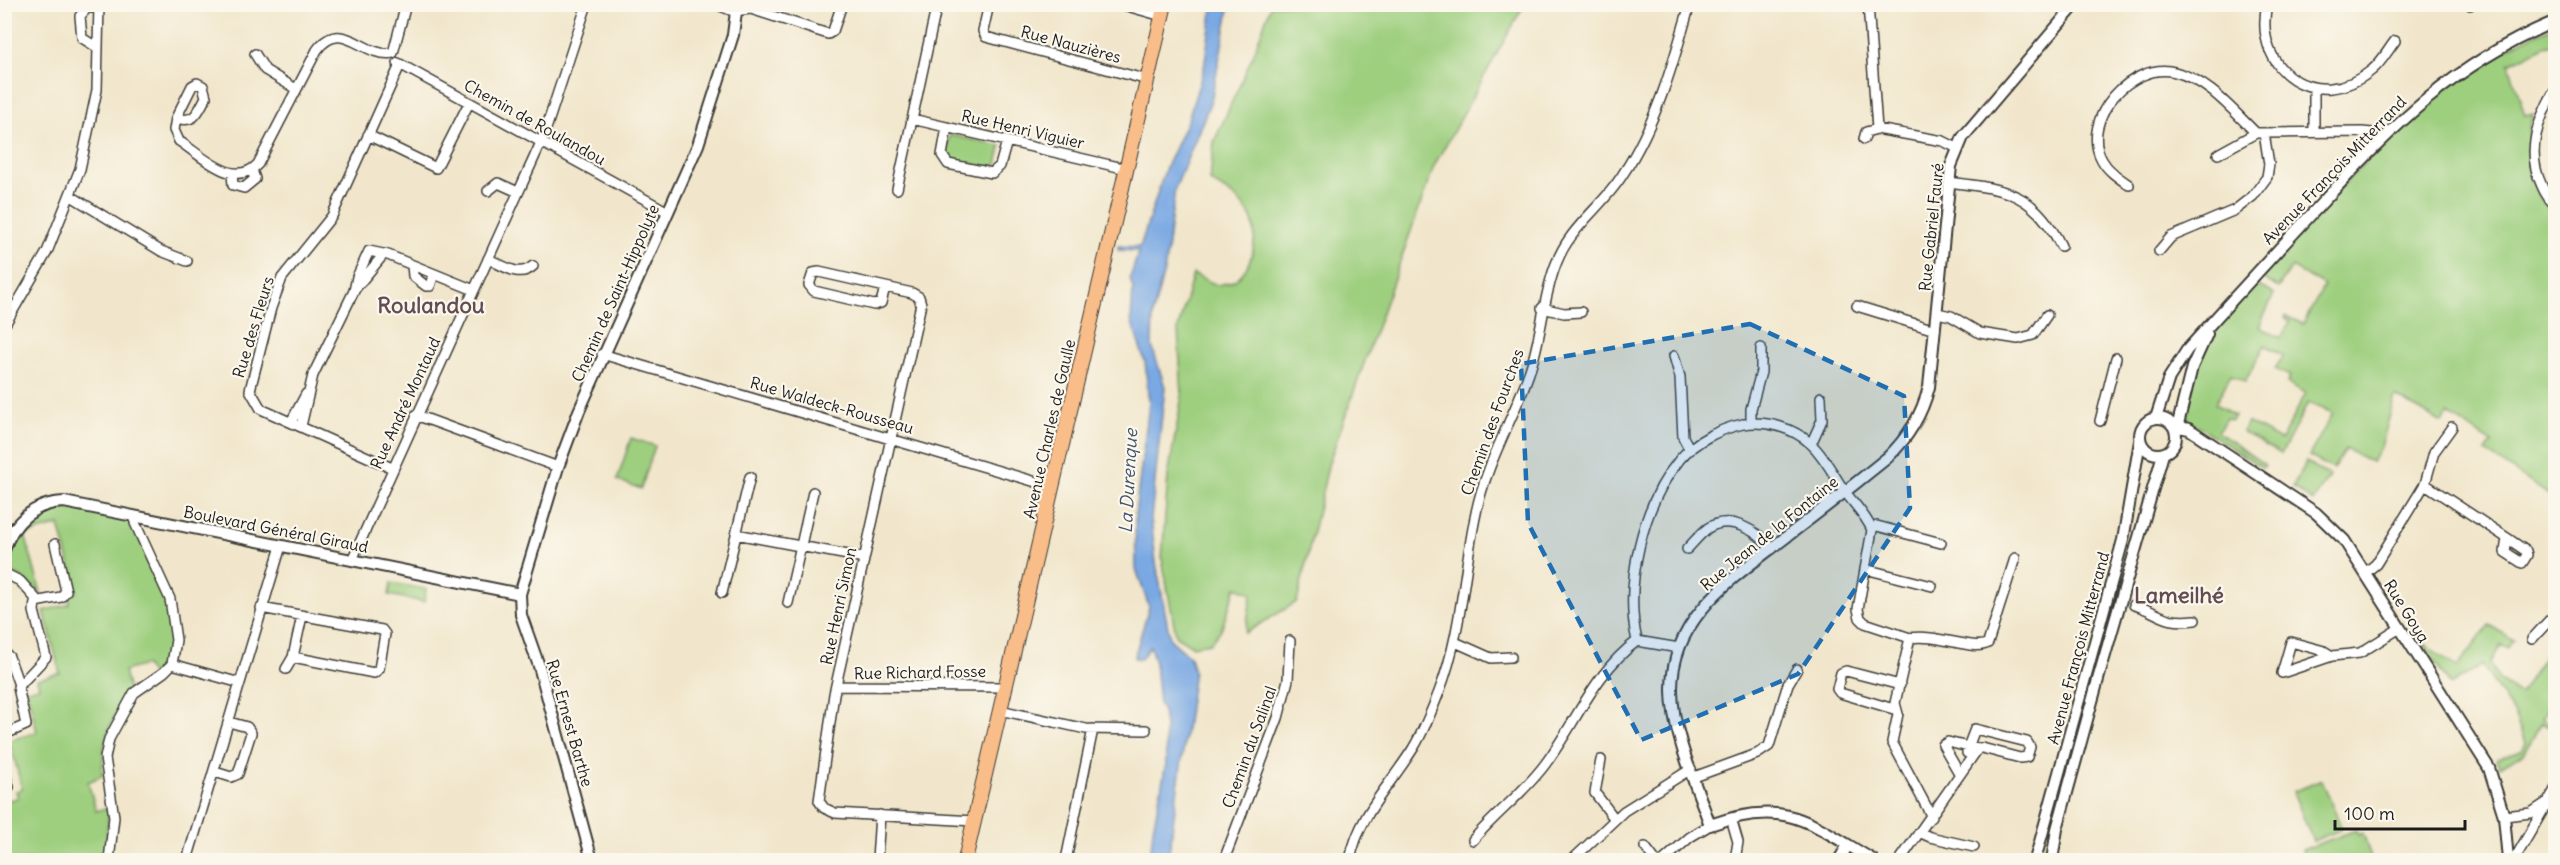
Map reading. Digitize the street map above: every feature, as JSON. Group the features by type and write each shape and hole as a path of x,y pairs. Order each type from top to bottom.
{"main road":[{"name":"Avenue Charles de Gaulle","path":"965,861 1164,10"}],"street":[{"path":"400,65 393,53 406,4"},
{"name":"Rue André Montaud","path":"352,560 542,142 587,4"},
{"path":"715,4 751,9 828,34 833,31 842,4"},
{"path":"897,189 937,4"},
{"name":"Rue Nauzières","path":"989,4 983,31 986,37 1148,80"},
{"path":"1120,4 1164,10"},
{"name":"Chemin des Fourches","path":"1350,861 1365,817 1420,735 1440,689 1455,642 1479,497 1496,448 1529,373 1542,308 1556,264 1568,239 1619,181 1636,152 1665,82 1690,4"},
{"path":"1868,4 1878,129"},
{"name":"Rue Gabriel Fauré","path":"1916,422 1929,387 1949,182 1957,148 1963,137 2076,4"},
{"path":"2267,4 2263,21 2265,41 2271,56 2280,70 2314,89 2347,84 2373,70 2395,41"},
{"path":"4,326 47,252 80,168 96,101 98,48 99,6 87,8 81,16 82,38 98,48"},
{"name":"Chemin de Saint-Hippolyte","path":"520,594 558,467 602,354 668,212 706,120 733,35 737,7"},
{"name":"Avenue François Mitterrand","path":"2156,418 2173,371 2212,323 2379,140 2429,95 2463,71 2506,44 2556,21"},
{"path":"176,118 174,130 180,141 232,174 252,170 258,164 317,50 329,39 344,36 378,52 393,53"},
{"path":"255,54 265,70 296,89"},
{"name":"Chemin de Roulandou","path":"400,65 668,212"},
{"name":"Rue des Fleurs","path":"392,468 261,409 251,393 271,308 284,274 332,216 400,65"},
{"path":"2129,185 2111,172 2102,160 2097,133 2104,111 2129,82 2145,73 2168,70 2189,76 2214,93 2260,133 2268,164 2267,177 2253,196 2235,210 2170,237 2159,251"},
{"path":"2556,88 2542,111 2534,139 2534,162 2541,184 2551,202 2556,205"},
{"path":"2314,89 2314,131"},
{"path":"368,135 436,168 468,103"},
{"name":"Rue Henri Viguier","path":"912,119 1127,169"},
{"path":"947,127 942,155 948,164 992,173 1000,166 1007,141"},
{"path":"1864,139 1866,132 1878,129 1942,141 1957,148"},
{"path":"2218,154 2260,133 2362,132 2372,133 2379,140"},
{"path":"232,174 233,185 244,188 255,179 252,170"},
{"path":"1949,182 1981,184 2016,195 2039,214 2061,246"},
{"path":"488,191 498,183 518,192"},
{"path":"70,196 161,251 187,261"},
{"path":"291,422 308,392 341,314 354,291 368,252 384,254 474,290"},
{"path":"488,259 519,273 525,273 532,266"},
{"path":"412,265 413,276 426,286 430,286 435,274"},
{"name":"Rue Henri Simon","path":"885,287 881,303 874,305 814,291 809,285 811,275 817,272 885,287 915,294 921,304 836,686 819,801 831,812 974,821"},
{"path":"1857,306 1935,330"},
{"path":"1542,308 1564,314 1581,312"},
{"path":"1937,313 1951,316 1980,333 2018,339 2033,335 2047,315"},
{"name":"Avenue François Mitterrand","path":"2176,431 2192,367 2212,323"},
{"path":"1751,423 1751,409 1761,372 1761,348"},
{"name":"Rue Waldeck-Rousseau","path":"602,354 1053,487"},
{"path":"1674,356 1680,377 1683,437 1690,450"},
{"path":"2100,421 2116,358"},
{"path":"301,426 308,392"},
{"path":"1811,444 1822,420 1821,397"},
{"path":"2176,431 2189,429 2183,400"},
{"path":"416,415 558,467"},
{"path":"2176,431 2171,449 2163,454 2147,450 2140,441 2143,426 2156,418 2166,419 2176,431 2199,438"},
{"name":"Rue Jean de la Fontaine","path":"1710,825 1692,773 1672,701 1672,680 1679,648 1693,620 1710,598 1895,450 1916,422"},
{"path":"1637,641 1634,597 1644,536 1665,482 1690,450 1718,432 1751,423 1784,428 1811,444 1872,528 1858,609 1860,618 1865,623 1910,638 1931,636 1978,647 1988,643 2015,558"},
{"path":"2365,573 2376,564 2426,484 2434,452 2452,427"},
{"name":"Rue Goya","path":"2189,429 2199,438 2316,513 2344,540 2489,768 2504,816 2508,861"},
{"name":"Avenue François Mitterrand","path":"2034,859 2123,540 2140,441"},
{"name":"Avenue François Mitterrand","path":"2052,861 2057,830 2098,676 2163,454"},
{"path":"722,592 750,477"},
{"path":"2426,484 2507,537"},
{"path":"788,603 813,492"},
{"name":"Boulevard Général Giraud","path":"8,532 28,514 43,505 64,502 520,594"},
{"path":"109,861 114,817 106,763 109,739 134,693 172,664 176,631 172,606 135,523 136,517"},
{"path":"1687,549 1708,528 1728,524 1755,532 1772,549"},
{"path":"1872,528 1877,526 1941,543"},
{"path":"4,550 8,532"},
{"path":"736,534 864,558"},
{"path":"37,600 61,597 66,591 55,544"},
{"path":"187,861 281,546"},
{"path":"1866,569 1932,586"},
{"path":"4,573 20,581 37,600"},
{"name":"Rue Ernest Barthe","path":"520,594 521,615 539,666 592,861"},
{"path":"19,685 46,657 34,611 37,600"},
{"path":"2134,605 2146,608 2159,618 2177,623 2195,620"},
{"path":"261,608 382,630 386,637 380,669 374,674 293,657"},
{"path":"2532,639 2556,613"},
{"path":"286,669 293,657 302,616"},
{"path":"2332,656 2324,651 2291,642 2282,673 2332,656 2360,653 2400,628"},
{"path":"1910,638 1895,703 1897,710 1892,737 1894,746 1932,817"},
{"name":"Chemin du Salinal","path":"1224,861 1278,718 1288,681 1290,641"},
{"path":"1473,840 1533,779 1617,656 1637,641 1679,648"},
{"path":"1455,642 1491,658 1511,657"},
{"path":"4,652 9,657 19,685 26,725 10,732 4,731"},
{"path":"172,664 240,684"},
{"path":"1572,861 1614,818 1643,797 1692,773 1757,754 1769,746 1788,684 1797,669"},
{"path":"1897,710 1840,693 1837,689 1841,673 1846,671 1900,685"},
{"name":"Rue Richard Fosse","path":"836,686 1005,687"},
{"path":"1000,710 1093,729 1146,730"},
{"path":"215,772 231,777 238,774 251,734 247,727 229,722"},
{"path":"1066,861 1093,729"},
{"path":"1900,861 1932,817 1962,769 1973,749 1973,731 1977,729 2024,741 2030,747 2027,757 2022,759 1982,748 1973,749 1948,742 1943,745 1962,769"},
{"path":"1601,760 1595,793 1614,818"},
{"path":"4,770 9,787 4,793"},
{"path":"2504,816 2536,811 2552,796"},
{"path":"2514,861 2519,848 2552,796"},
{"path":"1664,861 1690,837 1710,825 1731,818 1768,812 1790,815 1816,826 1872,861"},
{"path":"877,861 880,815"},
{"path":"2519,815 2530,822 2526,839"},
{"path":"1731,818 1738,842 1735,861"},
{"path":"1921,833 1974,847"},
{"path":"1839,861 1848,845"},
{"path":"1645,847 1655,861"},
{"path":"2507,847 2513,850 2519,848"}],"highlighted area":[{"path":"1750,324 1904,396 1910,508 1798,674 1641,740 1528,523 1521,364"}],"green space":[{"path":"1271,5 1524,5 1434,166 1329,462 1297,602 1245,633 1252,593 1236,587 1221,630 1210,643 1192,646 1176,636 1162,559 1168,476 1182,396 1178,329 1193,274 1217,285 1228,283 1242,274 1251,257 1254,228 1247,211 1230,194 1210,181 1214,142 1253,55"},
{"path":"2555,26 2555,44 2544,46 2509,64 2525,116 2533,114 2528,141 2532,181 2545,205 2555,215 2555,499 2486,452 2492,443 2448,414 2442,423 2395,396 2382,444 2372,462 2345,449 2333,469 2309,456 2333,413 2308,403 2281,454 2242,432 2247,422 2281,440 2306,393 2287,383 2290,376 2275,369 2283,356 2265,345 2245,382 2231,375 2215,404 2234,415 2232,420 2226,418 2218,432 2265,465 2263,468 2198,426 2191,426 2187,412 2187,396 2199,361 2227,313 2243,294 2257,285 2274,294 2259,327 2281,338 2290,321 2285,318 2286,316 2303,324 2324,286 2292,267 2278,288 2265,280 2263,274 2361,167 2432,100 2470,71 2511,46"},
{"path":"950,135 1001,146 997,165 991,168 950,159 945,154"},
{"path":"631,438 655,446 641,489 617,480"},
{"path":"2306,462 2329,476 2313,502 2293,487"},
{"path":"63,507 130,518 154,570 169,612 172,649 167,664 152,675 145,665 124,671 129,691 108,731 102,776 88,782 96,811 109,807 105,860 5,860 5,801 18,798 16,791 22,789 12,749 6,750 4,742 37,732 28,695 23,691 39,687 37,679 60,673 44,611 69,604 70,594 77,592 59,525 25,535 41,593 19,576 5,570 7,552 19,528 32,515 39,511"},
{"path":"391,583 426,589 424,602 389,595"},
{"path":"2489,625 2514,640 2508,649 2501,645 2490,664 2500,681 2520,694 2547,651 2555,656 2555,696 2542,718 2555,727 2555,731 2542,723 2523,754 2499,767 2496,759 2521,750 2525,743 2514,714 2482,665 2450,685 2421,641 2457,668"},
{"path":"2322,780 2342,829 2313,841 2293,792"},
{"path":"2356,830 2358,835 2363,833 2372,860 2306,860 2302,850"}],"water":[{"path":"1213,5 1230,5 1211,101 1175,189 1165,267 1153,313 1152,346 1165,387 1151,519 1170,639 1190,657 1194,671 1168,860 1150,860 1153,829 1166,764 1163,711 1159,704 1155,663 1150,646 1141,659 1134,658 1149,607 1136,569 1135,514 1149,404 1145,362 1131,320 1133,289 1130,278 1139,251 1118,250 1118,246 1140,247 1166,167 1188,119 1204,68"}],"district":[{"name":"Roulandou","path":"431,305"},
{"name":"Lameilhé","path":"2179,595"}],"water label":[{"name":"La Durenque","path":"1128,481"}]}
